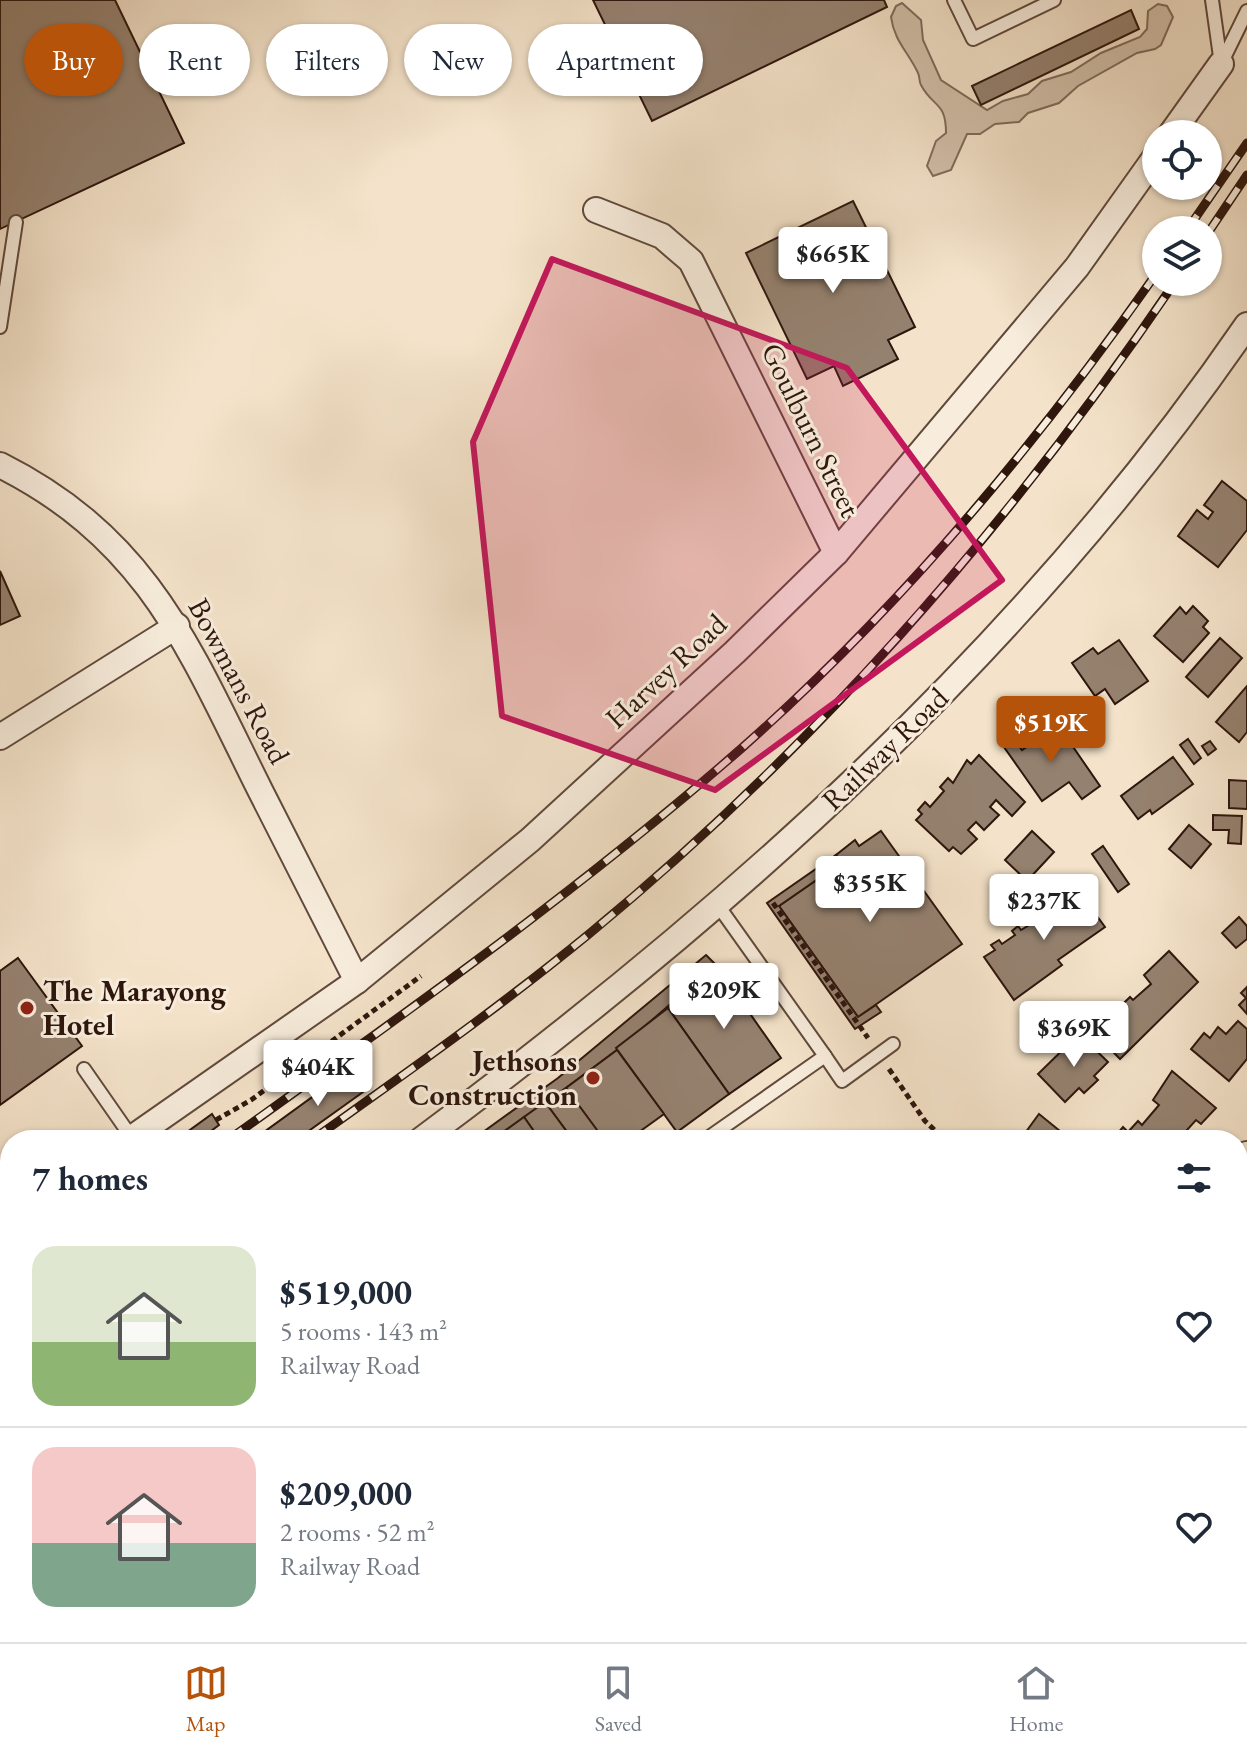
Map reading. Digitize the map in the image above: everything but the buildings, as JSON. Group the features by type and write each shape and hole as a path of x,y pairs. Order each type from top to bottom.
{"street":[{"path":"1181,120 1221,64"},
{"name":"Harvey Road","path":"143,1130 357,981 530,840 836,553 1077,267 1142,176"},
{"name":"Goulburn Street","path":"596,210 662,236 691,261 836,553"},
{"name":"Railway Road","path":"434,1130 608,997 717,904 951,687 1170,434 1247,325"},
{"name":"Bowmans Road","path":"0,465 53,495 91,523 125,555 177,626 357,981"},
{"path":"0,737 177,626"}],"lane":[{"path":"954,0 973,39 1054,0"},
{"path":"1212,0 1221,64"},
{"path":"1221,64 1247,11"},
{"path":"0,327 16,222"},
{"path":"717,904 842,1081 893,1044"},
{"path":"719,1130 825,1056"},
{"path":"84,1069 124,1130"}],"path":[{"path":"773,903 925,1121 934,1130"},
{"path":"216,1120 251,1100 421,976"}],"highlighted area":[{"path":"552,259 847,368 1002,580 715,790 502,716 473,442"}],"shaded area":[{"path":"902,3 921,20 923,40 941,80 987,110 1003,101 1028,94 1042,81 1071,72 1101,53 1140,37 1147,29 1148,11 1158,4 1167,6 1173,17 1161,45 1155,49 1137,53 1078,86 1059,103 1028,113 1019,122 995,124 980,134 967,134 951,170 933,176 927,166 936,141 946,133 944,115 921,85 918,73 895,33 891,17 896,6"}],"railway":[{"path":"1197,216 1247,143"},
{"path":"1219,216 1247,175"},
{"path":"242,1130 555,901 681,800 801,694 911,582 963,523 1063,401 1142,293"},
{"path":"326,1130 589,934 753,788 905,629 977,546 1046,460 1165,296"}],"place":[{"name":"The Marayong Hotel","path":"27,1008"},
{"name":"Jethsons Construction","path":"593,1078"}]}
